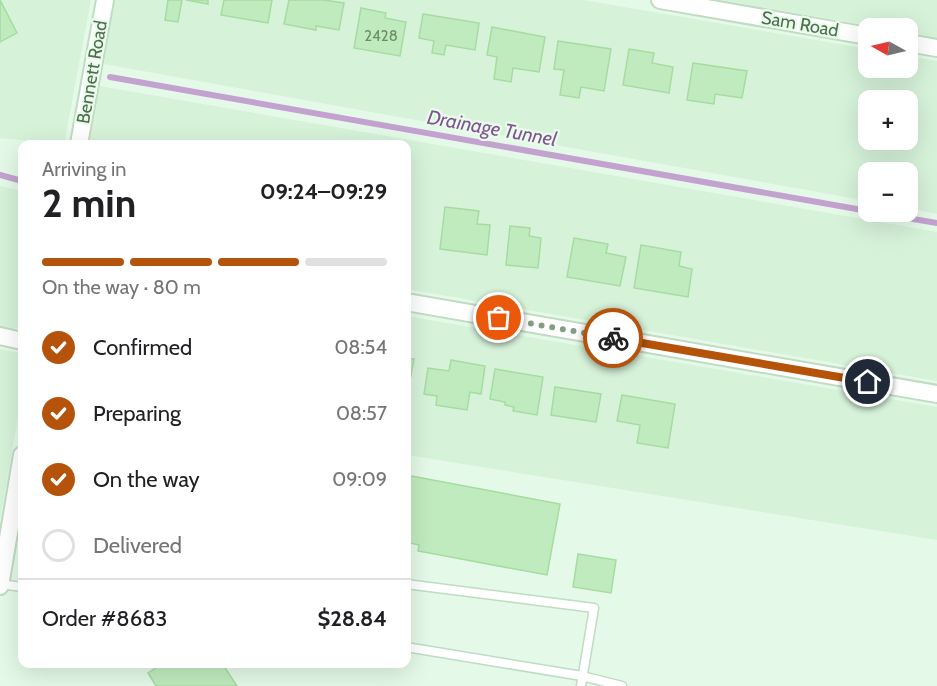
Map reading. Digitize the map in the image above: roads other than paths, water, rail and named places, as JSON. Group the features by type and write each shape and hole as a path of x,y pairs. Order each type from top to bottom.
{"street":[{"name":"Bennett Road","path":"80,140 105,0"},
{"name":"Sam Road","path":"660,0 858,34"},
{"path":"918,45 937,48"},
{"path":"411,303 937,394"},
{"path":"0,336 18,340"},
{"path":"0,585 18,479"}],"lane":[{"path":"0,585 18,587"},
{"path":"411,585 594,608 581,686"},
{"path":"411,648 582,676 622,686"}],"waterway":[{"name":"Drainage Tunnel","path":"110,77 858,209"},
{"path":"0,175 18,180"},
{"name":"Drainage Tunnel","path":"918,220 937,223"}]}
